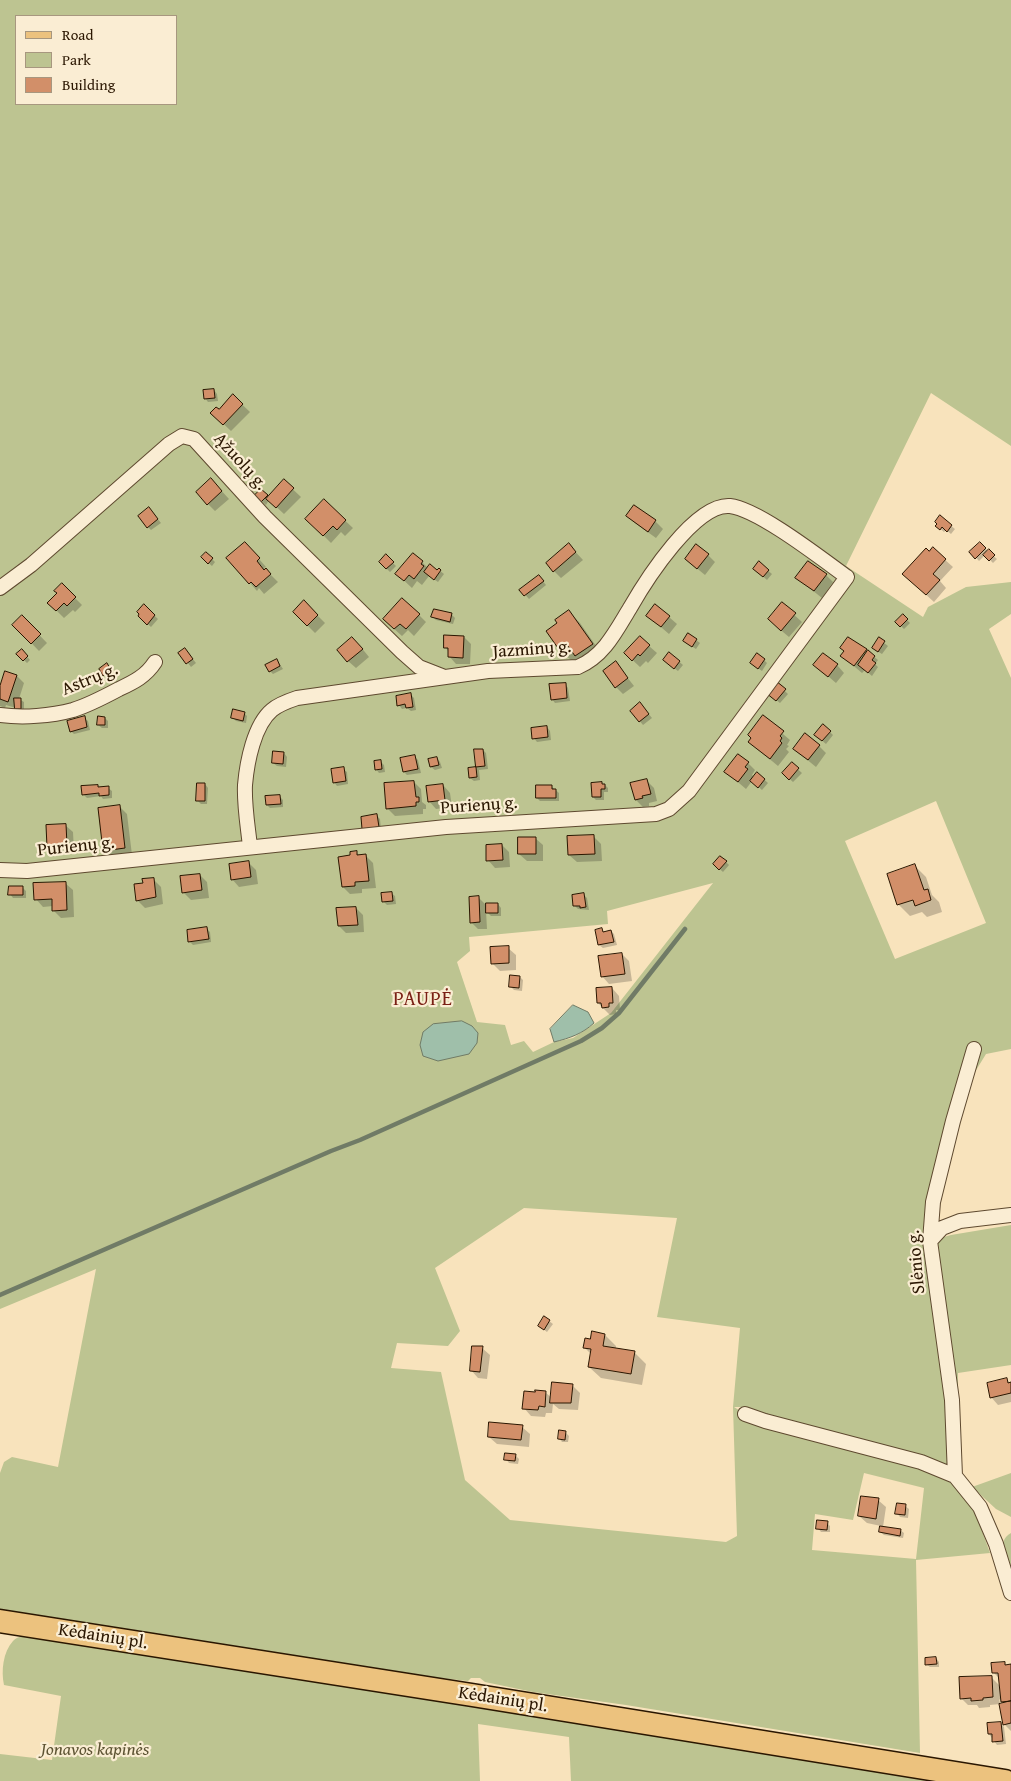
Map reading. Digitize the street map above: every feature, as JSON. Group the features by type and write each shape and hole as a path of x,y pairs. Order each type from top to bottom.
{"main road":[{"name":"Kėdainių pl.","path":"0,1621 1005,1781"}],"street":[{"name":"Ąžuolų g.","path":"0,588 31,565 169,444 182,436 194,439 265,517 402,652 419,667 443,677"},
{"name":"Jazminų g.","path":"250,847 245,786 256,736 263,720 272,710 296,698 488,671 578,667 590,662 602,651 639,592 680,536 708,511 718,507 730,506 762,519 847,577"},
{"name":"Purienų g.","path":"0,870 27,871 446,827 656,814 669,809 689,791 847,577"},
{"name":"Astrų g.","path":"0,715 18,716 73,710 92,703 141,678 150,671 155,662"},
{"name":"Slėnio g.","path":"955,1476 952,1400 930,1241 933,1202 953,1121 974,1049"},
{"path":"930,1241 942,1228 960,1220 1011,1215"},
{"path":"745,1414 921,1462 955,1476 980,1507 996,1544 1011,1592"}],"green space":[{"path":"0,0 1011,0 1011,446 931,393 846,566 923,617 928,607 966,587 1011,582 1011,614 989,629 1011,678 1011,1049 986,1054 948,1116 930,1241 951,1235 1011,1225 1011,1365 958,1373 958,1410 949,1468 768,1415 747,1407 734,1407 745,1414 932,1470 951,1480 970,1505 990,1553 916,1560 920,1753 626,1705 533,1692 485,1682 480,1678 471,1678 468,1681 440,1678 0,1609 0,1473 4,1462 12,1457 58,1467 96,1269 0,1309","holes":["936,801 986,923 895,959 845,841","713,883 611,1013 573,1038 554,1042 533,1052 524,1041 511,1045 505,1025 477,1022 457,962 470,951 469,937 608,924 607,911","524,1208 677,1218 657,1317 740,1328 733,1407 737,1536 726,1542 510,1520 465,1480 441,1372 391,1368 397,1343 448,1346 460,1331 435,1268","864,1473 924,1488 916,1559 812,1550 815,1514 853,1520"]},
{"path":"1011,1473 1011,1517 996,1509 972,1487"},
{"path":"1011,1533 1011,1575 1003,1547 1006,1537"},
{"name":"Jonavos kapinės","path":"28,1634 936,1781 571,1781 569,1737 478,1724 480,1781 0,1781 0,1754 52,1760 61,1696 4,1685 3,1668 7,1651 14,1640"}],"shaded area":[{"path":"573,1005 588,1012 594,1023 576,1035 554,1042 550,1029"},
{"path":"462,1021 472,1026 478,1033 477,1043 469,1054 438,1061 423,1056 420,1045 423,1032 433,1024"}],"building":[{"path":"214,389 215,398 204,399 203,390"},
{"path":"233,394 243,404 223,425 210,413 216,407 219,409"},
{"path":"211,478 222,491 207,505 196,492"},
{"path":"284,479 294,488 276,508 266,499"},
{"path":"261,489 268,495 261,502 254,496"},
{"path":"324,499 346,520 337,530 333,526 323,536 305,519"},
{"path":"634,505 656,520 648,532 626,516"},
{"path":"149,507 158,519 147,528 138,516"},
{"path":"940,515 952,525 947,532 942,527 940,530 935,526 937,524 935,522"},
{"path":"245,542 260,558 257,561 264,570 266,568 271,574 256,587 251,582 249,584 226,558"},
{"path":"980,542 986,548 975,559 969,552"},
{"path":"569,543 576,552 553,572 546,563"},
{"path":"696,544 709,554 697,569 685,559"},
{"path":"933,547 946,559 933,574 940,580 926,595 902,574 926,548 929,551"},
{"path":"989,549 995,555 989,561 983,555"},
{"path":"206,552 213,558 208,564 201,557"},
{"path":"413,553 423,561 421,564 424,566 414,579 409,575 404,581 395,574"},
{"path":"386,554 394,562 386,569 379,562"},
{"path":"759,561 769,570 763,577 753,569"},
{"path":"808,561 827,574 814,591 795,578"},
{"path":"430,564 437,570 439,568 441,570 434,580 424,572"},
{"path":"539,575 544,581 524,596 519,590"},
{"path":"62,583 76,597 67,606 64,603 56,611 47,603 57,593 54,591"},
{"path":"402,598 420,614 406,629 400,624 394,629 383,619"},
{"path":"304,600 318,615 307,626 293,612"},
{"path":"782,602 796,613 781,631 768,619"},
{"path":"144,604 155,615 147,625 138,616 137,612"},
{"path":"655,604 670,616 661,627 646,616"},
{"path":"434,609 452,613 450,622 431,617"},
{"path":"569,610 593,644 575,656 568,646 560,651 546,631 557,623 555,620"},
{"path":"903,614 908,619 900,627 895,622"},
{"path":"22,615 41,634 31,644 12,625"},
{"path":"688,633 697,639 692,647 683,641"},
{"path":"444,635 464,636 463,658 448,657 448,648 444,648"},
{"path":"640,636 650,645 640,656 638,654 632,661 624,653"},
{"path":"352,637 363,649 347,662 337,650"},
{"path":"848,637 867,649 854,666 840,656 844,651 840,648"},
{"path":"879,637 885,641 878,652 872,648"},
{"path":"185,648 193,659 186,664 178,653"},
{"path":"22,649 28,656 23,661 16,654"},
{"path":"868,650 875,656 872,660 876,663 868,673 858,665"},
{"path":"669,652 680,661 674,669 663,660"},
{"path":"757,653 765,659 758,669 750,663"},
{"path":"823,653 838,664 828,677 813,665"},
{"path":"277,659 280,666 269,672 265,665"},
{"path":"616,661 628,678 615,688 603,671"},
{"path":"107,663 111,670 103,676 99,669"},
{"path":"5,671 17,675 8,702 0,699 0,686"},
{"path":"776,681 786,689 776,701 766,693"},
{"path":"566,683 567,698 551,700 549,684"},
{"path":"411,693 413,707 406,708 405,704 397,706 396,696"},
{"path":"14,698 21,698 21,709 15,709"},
{"path":"640,702 649,714 639,722 630,711"},
{"path":"233,709 245,712 243,721 231,718"},
{"path":"763,715 784,731 780,736 782,743 770,759 748,742 751,738 748,735"},
{"path":"85,716 87,727 70,732 67,721"},
{"path":"98,716 105,717 105,725 97,725"},
{"path":"823,724 831,731 822,741 814,735"},
{"path":"547,726 548,737 532,739 531,728"},
{"path":"805,733 820,745 808,760 793,749"},
{"path":"474,749 483,749 485,766 476,767"},
{"path":"273,751 284,752 283,764 272,763"},
{"path":"738,754 749,762 745,767 748,769 738,782 724,772"},
{"path":"415,755 418,769 403,772 400,758"},
{"path":"437,757 439,765 430,767 428,759"},
{"path":"381,760 382,769 375,770 374,761"},
{"path":"792,762 799,768 789,780 782,773"},
{"path":"344,767 346,781 333,783 331,769"},
{"path":"476,767 477,777 469,778 468,768"},
{"path":"757,772 765,779 758,788 750,781"},
{"path":"647,779 651,794 635,800 630,783"},
{"path":"414,781 416,797 419,797 419,802 416,802 416,806 386,809 384,783"},
{"path":"602,782 602,784 605,784 605,789 601,789 601,797 592,797 591,783"},
{"path":"197,783 205,783 205,801 196,801"},
{"path":"443,784 445,800 428,802 426,786"},
{"path":"98,785 98,787 109,786 109,795 99,796 99,793 82,795 81,786"},
{"path":"536,785 552,785 552,789 556,789 556,798 536,798"},
{"path":"280,795 281,804 266,805 265,796"},
{"path":"120,805 125,848 103,851 98,808"},
{"path":"377,814 379,827 362,829 361,817"},
{"path":"66,824 67,845 47,847 46,825"},
{"path":"594,835 595,854 568,855 567,836"},
{"path":"518,837 536,837 536,854 518,854"},
{"path":"502,844 503,860 486,861 486,845"},
{"path":"357,851 357,855 366,854 369,881 355,882 355,886 342,887 338,857 350,855 350,852"},
{"path":"720,856 727,861 719,870 713,864"},
{"path":"249,861 251,877 231,880 229,864"},
{"path":"915,864 924,890 928,889 931,900 915,906 913,900 897,905 887,874"},
{"path":"200,874 202,890 182,893 180,876"},
{"path":"154,878 156,897 136,901 134,884 143,883 142,879"},
{"path":"66,882 67,910 52,911 52,899 34,900 33,883"},
{"path":"9,886 23,886 23,895 8,895"},
{"path":"392,892 393,901 382,902 381,893"},
{"path":"584,893 586,907 573,906 572,895"},
{"path":"479,896 480,922 470,923 469,897"},
{"path":"486,903 498,903 498,913 486,913"},
{"path":"356,907 358,925 338,926 336,908"},
{"path":"207,927 209,939 188,942 187,930"},
{"path":"602,928 603,932 611,930 614,942 598,945 595,930"},
{"path":"509,946 509,963 491,964 490,947"},
{"path":"622,953 625,974 601,977 598,956"},
{"path":"510,975 520,976 519,988 509,987"},
{"path":"612,987 613,1003 609,1003 609,1007 602,1008 601,1003 597,1003 596,988"},
{"path":"544,1316 550,1320 544,1330 538,1326"},
{"path":"592,1331 605,1334 603,1346 635,1351 631,1374 588,1367 591,1349 583,1348 585,1338 590,1339"},
{"path":"472,1346 483,1346 480,1372 470,1371"},
{"path":"1007,1378 1008,1383 1011,1382 1011,1393 990,1398 987,1383"},
{"path":"552,1382 573,1384 571,1403 550,1403"},
{"path":"535,1390 546,1391 545,1407 539,1406 538,1410 522,1409 524,1391 535,1392"},
{"path":"489,1422 523,1425 521,1440 488,1437"},
{"path":"559,1430 566,1431 565,1440 558,1439"},
{"path":"505,1453 516,1454 515,1461 504,1460"},
{"path":"861,1496 879,1498 876,1519 858,1516"},
{"path":"897,1503 906,1504 905,1515 895,1514"},
{"path":"817,1520 828,1521 827,1530 816,1529"},
{"path":"880,1526 901,1529 900,1536 879,1532"},
{"path":"936,1657 937,1664 925,1665 925,1658"},
{"path":"1005,1662 1005,1665 1011,1664 1011,1701 1001,1702 998,1673 992,1673 991,1663"},
{"path":"992,1676 993,1697 971,1701 971,1698 960,1699 959,1677"},
{"path":"1011,1701 1011,1723 1003,1725 999,1704"},
{"path":"1001,1722 1003,1741 992,1742 992,1734 988,1734 987,1723"}],"waterway":[{"path":"0,1295 360,1140 581,1041 602,1028 619,1013 685,929"}],"district":[{"name":"PAUPĖ","path":"423,1000"}]}
